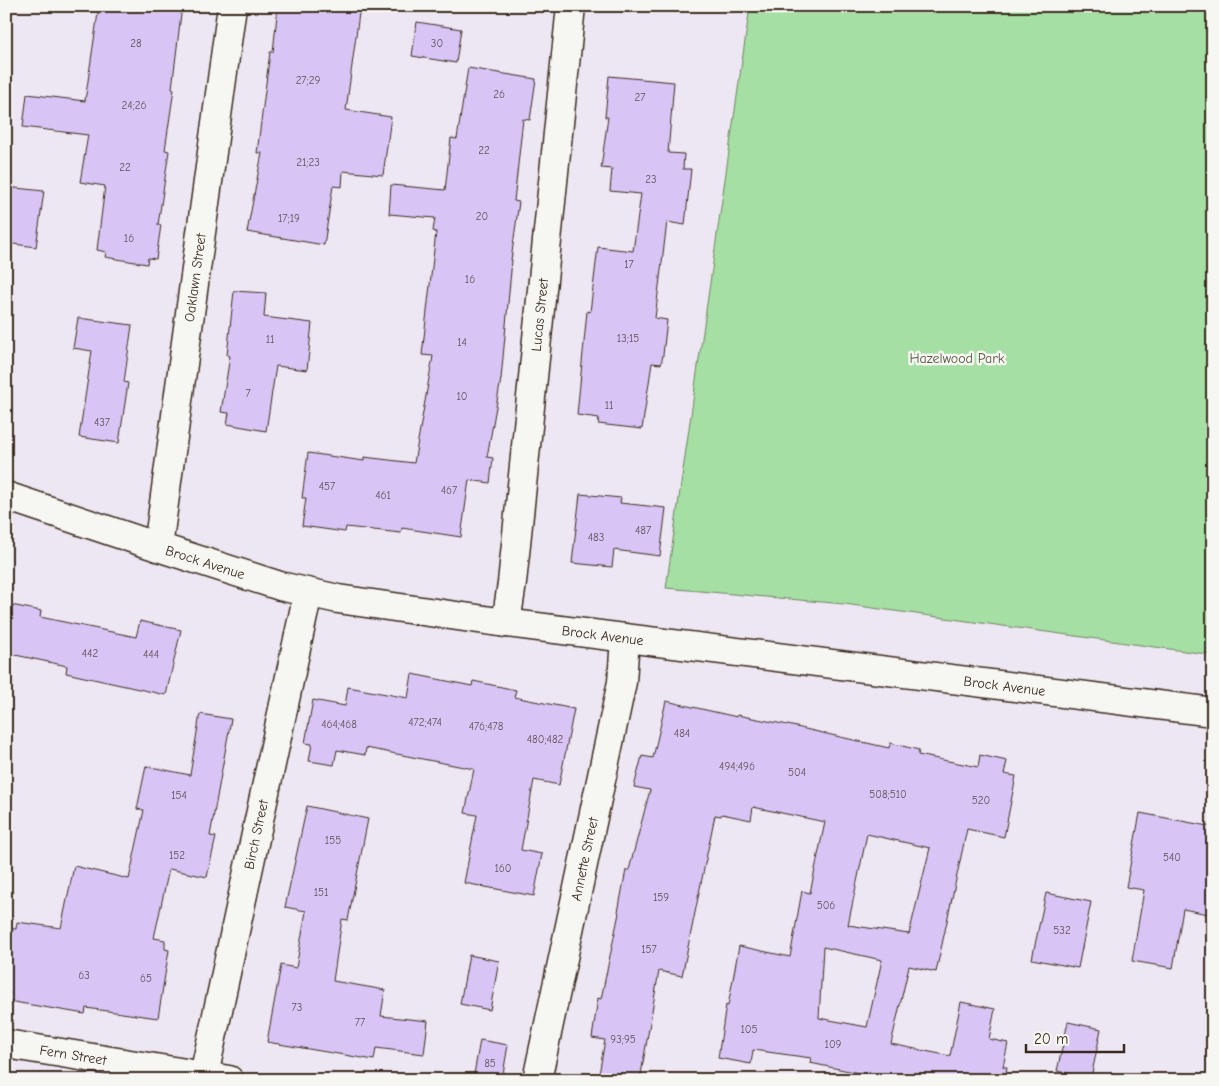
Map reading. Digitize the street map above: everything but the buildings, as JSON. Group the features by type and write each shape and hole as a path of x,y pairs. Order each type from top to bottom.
{"street":[{"name":"Oaklawn Street","path":"158,547 232,6"},
{"name":"Lucas Street","path":"506,623 512,584 571,6"},
{"name":"Brock Avenue","path":"6,496 280,586 338,599 506,623 1213,712"},
{"name":"Birch Street","path":"216,1078 308,593"},
{"name":"Annette Street","path":"537,1080 622,682 625,638"},
{"name":"Fern Street","path":"6,1044 216,1078"}],"green space":[{"name":"Hazelwood Park","path":"750,6 1213,6 1213,655 844,604 666,588"}]}
